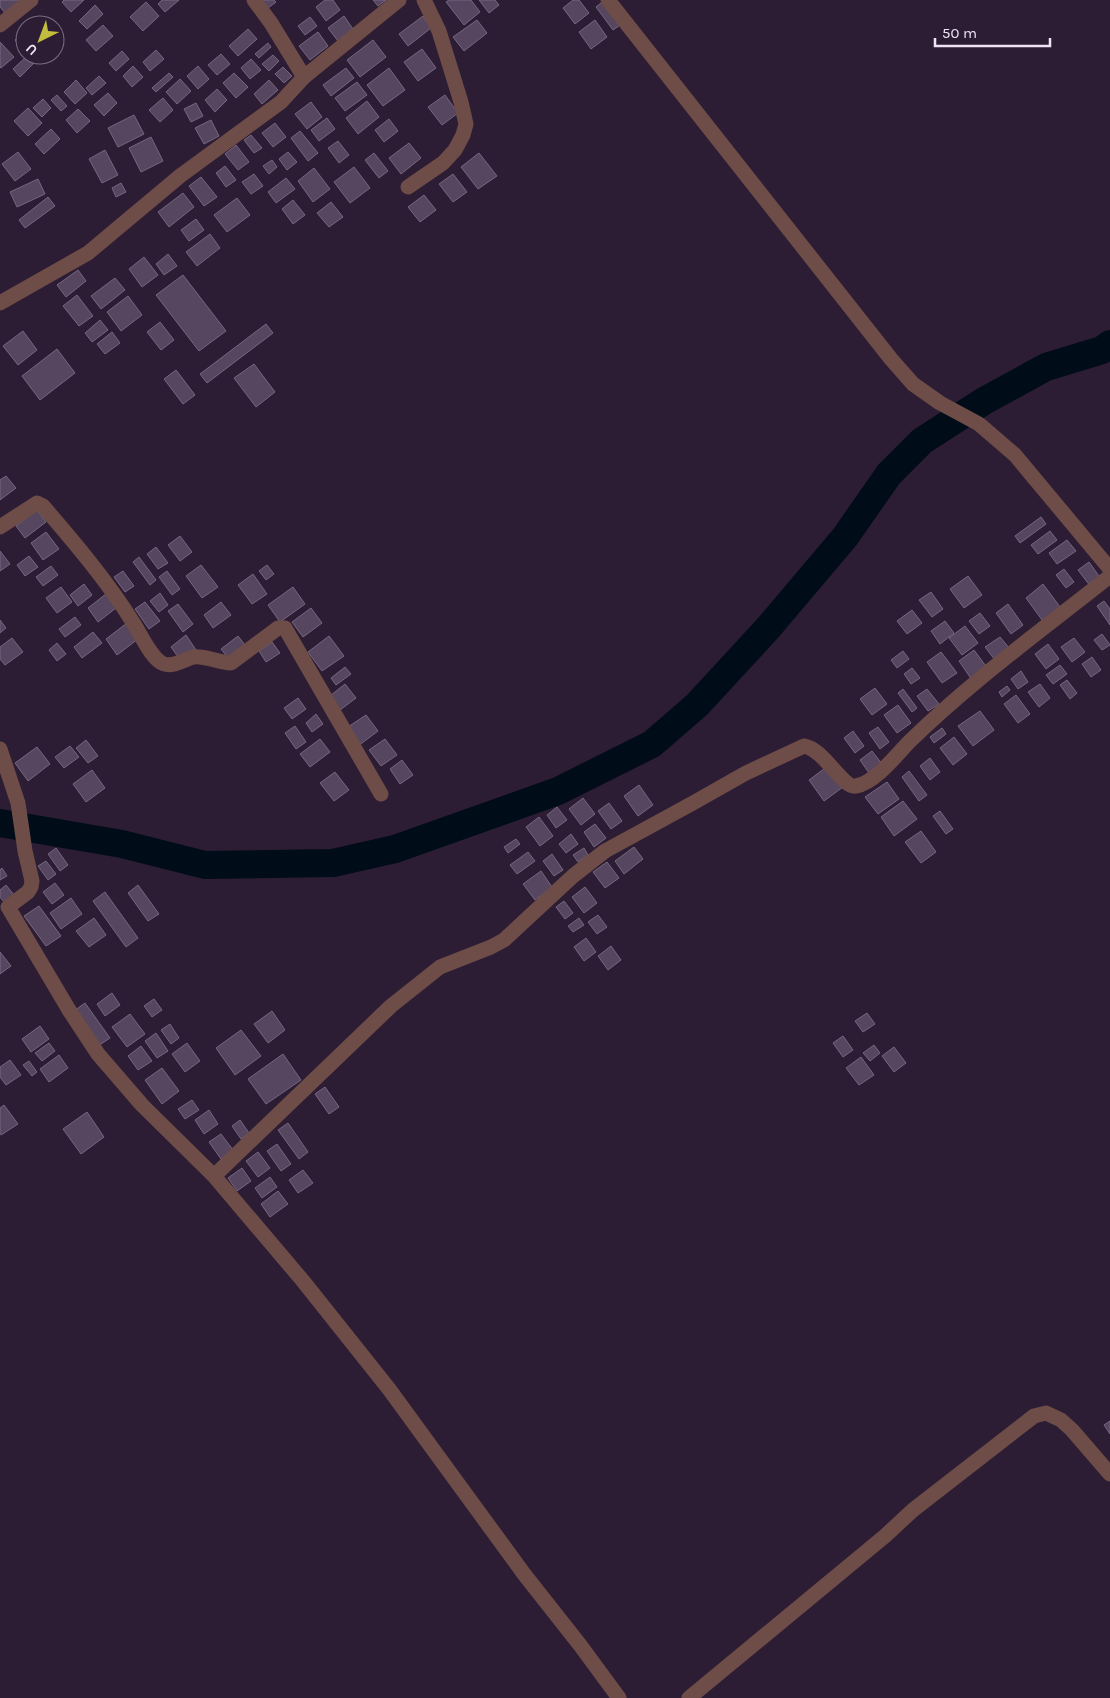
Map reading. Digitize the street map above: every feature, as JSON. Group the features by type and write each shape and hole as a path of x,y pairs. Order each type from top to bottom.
{"street":[{"path":"0,25 31,0"},
{"path":"254,0 271,23 304,77"},
{"path":"0,303 88,253 180,176 281,102 304,77 399,0"},
{"path":"408,187 443,163 455,150 463,135 466,124 440,31 424,0"},
{"path":"608,0 891,360 913,384 940,403 979,424 1015,455 1110,569"},
{"path":"0,527 37,503 43,506 103,580 133,622 154,656 163,664 172,665 195,657 230,663 278,628 282,626 285,628 381,794"},
{"path":"214,1176 391,1006 440,967 504,940 573,876 605,851 746,773 804,746 813,748 830,763 844,782 850,786 855,787 865,782 873,777 925,727 970,688 1110,576"},
{"path":"0,749 18,802 25,851 32,881 28,892 4,909 69,1010 98,1054 142,1106 214,1176 303,1281 389,1389 524,1574 619,1698"},
{"path":"689,1698 914,1510 1034,1416 1046,1412 1061,1420 1110,1474"}],"building":[{"path":"0,0 21,0 6,14 0,7"},
{"path":"64,0 84,0 71,12 62,2"},
{"path":"162,0 179,0 165,12 158,4"},
{"path":"255,0 274,0 276,2 264,11"},
{"path":"325,0 333,0 340,10 326,21 316,7"},
{"path":"373,0 386,0 378,6"},
{"path":"449,0 471,0 480,12 464,25 446,2"},
{"path":"479,0 495,0 499,5 489,13"},
{"path":"573,0 579,0 589,13 575,24 563,8"},
{"path":"605,0 623,23 613,30 596,7"},
{"path":"146,2 159,16 143,31 130,17"},
{"path":"95,5 103,14 87,29 79,21"},
{"path":"344,16 353,29 338,41 328,28"},
{"path":"423,16 431,28 408,46 399,34"},
{"path":"310,17 317,26 305,35 298,26"},
{"path":"477,20 487,33 464,51 453,37"},
{"path":"595,20 607,37 591,49 579,32"},
{"path":"103,25 113,36 96,51 86,40"},
{"path":"248,29 257,39 238,56 229,46"},
{"path":"318,32 328,46 310,60 299,46"},
{"path":"373,40 386,57 360,77 347,60"},
{"path":"0,42 14,57 1,68 0,67"},
{"path":"268,43 271,47 259,58 255,54"},
{"path":"422,49 436,68 418,81 404,62"},
{"path":"156,50 164,59 150,71 143,62"},
{"path":"122,51 129,59 116,71 109,63"},
{"path":"221,54 230,64 217,75 208,65"},
{"path":"273,55 279,61 269,71 262,64"},
{"path":"251,59 261,70 250,79 241,68"},
{"path":"17,65 32,65 20,77 13,69"},
{"path":"133,66 143,77 132,87 123,76"},
{"path":"198,66 209,79 198,89 187,76"},
{"path":"283,67 292,76 284,83 275,74"},
{"path":"346,68 354,78 331,96 323,85"},
{"path":"389,68 405,90 383,106 367,85"},
{"path":"169,73 173,77 156,92 152,88"},
{"path":"234,73 248,87 236,98 223,83"},
{"path":"99,76 106,83 92,95 86,88"},
{"path":"180,79 191,91 177,104 166,92"},
{"path":"76,80 87,93 75,104 64,92"},
{"path":"269,80 278,90 262,104 254,94"},
{"path":"357,82 367,95 345,111 335,98"},
{"path":"217,89 227,100 215,112 205,100"},
{"path":"108,93 117,103 104,116 94,105"},
{"path":"57,95 67,106 61,111 51,100"},
{"path":"445,95 458,113 442,125 428,107"},
{"path":"163,98 173,110 160,122 149,110"},
{"path":"43,99 51,108 42,117 33,108"},
{"path":"367,101 379,117 358,134 346,118"},
{"path":"311,102 322,117 307,129 295,114"},
{"path":"196,103 203,116 191,122 184,109"},
{"path":"28,108 42,123 28,136 14,121"},
{"path":"78,109 90,121 77,133 66,120"},
{"path":"134,115 144,134 118,147 108,128"},
{"path":"327,118 335,129 319,141 311,130"},
{"path":"389,119 398,131 384,142 375,130"},
{"path":"211,120 219,136 204,144 195,128"},
{"path":"275,123 286,137 273,147 262,133"},
{"path":"51,129 60,139 44,154 35,144"},
{"path":"300,131 318,153 308,161 291,138"},
{"path":"251,135 262,148 254,153 244,140"},
{"path":"151,137 163,161 141,172 129,148"},
{"path":"338,141 349,155 339,163 328,148"},
{"path":"409,143 421,158 401,174 389,158"},
{"path":"236,145 249,162 238,170 225,154"},
{"path":"105,150 118,175 102,183 89,159"},
{"path":"18,152 31,169 15,181 2,164"},
{"path":"288,152 297,162 287,170 279,159"},
{"path":"374,153 388,171 379,178 365,160"},
{"path":"479,153 497,176 478,189 461,167"},
{"path":"272,160 277,167 269,174 263,166"},
{"path":"225,166 236,180 226,187 216,173"},
{"path":"354,167 370,188 350,203 334,182"},
{"path":"314,168 330,189 313,202 298,181"},
{"path":"254,174 263,186 251,194 242,182"},
{"path":"453,174 467,192 453,202 439,184"},
{"path":"201,177 217,197 204,206 189,186"},
{"path":"286,178 295,189 276,203 268,192"},
{"path":"38,179 45,194 17,207 10,192"},
{"path":"121,183 126,192 116,197 112,188"},
{"path":"183,193 194,207 169,227 158,212"},
{"path":"424,195 436,210 420,222 408,207"},
{"path":"48,197 55,206 25,228 19,220"},
{"path":"237,198 250,215 227,232 214,215"},
{"path":"293,200 305,215 293,224 282,209"},
{"path":"331,202 343,217 329,227 317,213"},
{"path":"196,219 204,230 189,241 181,230"},
{"path":"210,234 220,248 197,266 186,252"},
{"path":"168,254 177,266 164,275 156,264"},
{"path":"144,257 158,275 142,287 129,269"},
{"path":"78,270 86,281 66,297 57,285"},
{"path":"183,275 226,331 199,351 156,295"},
{"path":"115,278 125,290 101,309 91,296"},
{"path":"77,295 93,316 79,326 63,306"},
{"path":"128,296 142,315 121,331 107,312"},
{"path":"100,320 108,330 92,342 85,333"},
{"path":"160,322 174,340 161,350 147,332"},
{"path":"266,324 273,333 207,383 200,374"},
{"path":"23,331 37,350 18,365 3,346"},
{"path":"112,332 120,343 105,354 97,344"},
{"path":"57,349 75,373 40,400 22,376"},
{"path":"254,364 275,392 256,407 234,378"},
{"path":"176,370 195,395 183,404 164,379"},
{"path":"6,476 16,488 0,500 0,480"},
{"path":"37,510 46,522 25,538 16,526"},
{"path":"1041,517 1046,524 1020,543 1015,536"},
{"path":"1050,531 1057,540 1038,554 1031,545"},
{"path":"46,532 59,549 43,560 31,543"},
{"path":"180,536 192,552 180,561 168,545"},
{"path":"1067,540 1076,551 1057,564 1049,553"},
{"path":"156,547 168,563 158,569 147,554"},
{"path":"0,551 10,564 0,571"},
{"path":"29,556 38,567 25,576 17,565"},
{"path":"139,557 156,580 150,585 133,562"},
{"path":"1089,562 1101,579 1091,587 1078,570"},
{"path":"201,565 218,587 202,598 186,576"},
{"path":"267,565 274,574 266,580 259,571"},
{"path":"51,566 58,575 43,586 36,577"},
{"path":"1064,569 1074,582 1066,588 1056,575"},
{"path":"123,571 134,586 125,592 114,577"},
{"path":"167,571 180,589 172,595 159,577"},
{"path":"253,574 267,594 252,604 238,585"},
{"path":"968,576 982,595 964,608 950,589"},
{"path":"84,584 92,595 78,606 70,595"},
{"path":"1043,584 1063,611 1045,624 1026,598"},
{"path":"61,587 72,602 57,613 46,598"},
{"path":"293,587 305,604 280,622 268,605"},
{"path":"931,592 943,609 932,617 919,600"},
{"path":"160,593 168,605 159,612 150,601"},
{"path":"106,594 116,608 98,622 88,608"},
{"path":"1104,601 1110,609 1110,625 1097,606"},
{"path":"145,602 160,621 149,629 135,609"},
{"path":"221,602 231,615 213,628 204,615"},
{"path":"178,604 193,624 183,632 168,611"},
{"path":"1008,604 1023,625 1011,634 996,613"},
{"path":"311,608 322,623 303,637 292,622"},
{"path":"912,610 922,623 907,634 897,621"},
{"path":"980,613 990,626 979,634 969,621"},
{"path":"75,617 81,625 65,637 59,629"},
{"path":"0,620 6,628 0,633"},
{"path":"945,621 954,633 940,644 931,631"},
{"path":"127,623 138,639 117,655 106,639"},
{"path":"965,626 978,643 962,655 949,638"},
{"path":"93,632 102,643 82,658 74,647"},
{"path":"1102,634 1110,645 1102,650 1094,640"},
{"path":"186,635 196,650 181,661 171,647"},
{"path":"238,636 245,645 228,658 221,649"},
{"path":"329,636 344,656 322,671 308,652"},
{"path":"1000,637 1010,649 995,660 985,647"},
{"path":"12,638 23,652 5,665 0,659 0,647"},
{"path":"1074,638 1085,652 1072,662 1061,647"},
{"path":"272,642 280,653 266,662 259,651"},
{"path":"57,643 66,654 57,661 49,650"},
{"path":"1048,644 1059,659 1046,669 1035,654"},
{"path":"974,650 988,669 972,680 959,661"},
{"path":"903,651 909,659 897,668 891,660"},
{"path":"941,652 957,673 942,683 927,662"},
{"path":"1092,657 1101,670 1091,677 1082,664"},
{"path":"1060,665 1067,674 1053,684 1046,675"},
{"path":"345,667 351,674 336,685 331,678"},
{"path":"912,668 920,678 911,684 904,674"},
{"path":"1021,671 1028,682 1018,689 1011,679"},
{"path":"1067,680 1077,693 1070,699 1060,685"},
{"path":"345,684 356,698 340,710 330,696"},
{"path":"1040,684 1050,698 1039,707 1028,692"},
{"path":"1007,686 1010,690 1002,697 999,692"},
{"path":"875,688 887,704 872,715 860,699"},
{"path":"903,689 917,708 912,712 898,693"},
{"path":"927,689 939,704 928,711 917,696"},
{"path":"1016,695 1030,714 1018,723 1004,704"},
{"path":"298,698 306,709 292,719 284,708"},
{"path":"898,705 911,723 897,733 884,715"},
{"path":"980,711 994,730 973,746 958,726"},
{"path":"316,714 323,724 312,732 306,723"},
{"path":"366,715 378,731 358,746 345,729"},
{"path":"295,726 306,742 296,749 285,733"},
{"path":"878,727 889,742 880,749 869,733"},
{"path":"942,728 946,734 934,743 930,737"},
{"path":"853,731 864,746 855,753 844,738"},
{"path":"954,737 967,754 953,765 940,748"},
{"path":"320,739 330,752 310,767 300,754"},
{"path":"385,739 397,755 381,766 369,750"},
{"path":"86,740 98,756 88,763 76,748"},
{"path":"70,746 79,757 64,768 55,757"},
{"path":"37,747 50,764 28,781 15,763"},
{"path":"872,751 882,764 869,773 860,760"},
{"path":"930,758 940,772 930,780 920,766"},
{"path":"402,760 413,775 400,784 390,769"},
{"path":"828,766 843,787 824,801 809,780"},
{"path":"92,770 105,788 86,802 73,784"},
{"path":"909,771 927,795 919,801 902,777"},
{"path":"335,772 349,790 334,801 320,783"},
{"path":"887,782 899,799 878,814 865,797"},
{"path":"639,785 653,805 638,816 624,796"},
{"path":"583,798 595,814 581,825 569,809"},
{"path":"903,801 917,819 894,836 881,817"},
{"path":"609,803 622,821 611,829 598,811"},
{"path":"557,807 567,820 556,828 547,815"},
{"path":"940,811 953,829 946,834 933,816"},
{"path":"539,817 553,836 540,846 526,827"},
{"path":"595,824 606,838 594,847 584,832"},
{"path":"921,831 936,852 921,863 905,842"},
{"path":"571,834 578,844 566,853 559,844"},
{"path":"516,839 520,844 508,853 504,847"},
{"path":"634,847 643,859 624,874 615,861"},
{"path":"56,848 68,865 60,871 48,854"},
{"path":"584,848 588,855 578,862 573,855"},
{"path":"528,852 535,861 517,874 510,865"},
{"path":"552,854 563,870 554,876 543,861"},
{"path":"46,861 56,874 48,880 38,866"},
{"path":"607,862 619,878 605,888 593,872"},
{"path":"2,868 7,876 0,880 0,870"},
{"path":"541,871 552,887 535,900 523,884"},
{"path":"55,883 64,895 52,904 43,892"},
{"path":"6,885 14,895 4,902 0,897 0,890"},
{"path":"138,885 159,914 148,921 128,893"},
{"path":"585,887 597,903 584,913 572,897"},
{"path":"105,892 138,938 126,947 93,901"},
{"path":"71,898 82,914 61,929 50,913"},
{"path":"564,901 573,913 565,919 556,907"},
{"path":"39,906 61,936 46,946 24,916"},
{"path":"598,915 607,927 597,934 588,922"},
{"path":"94,918 106,935 89,947 76,931"},
{"path":"579,918 584,925 573,932 568,926"},
{"path":"586,938 596,952 584,961 574,947"},
{"path":"611,946 621,960 608,970 598,956"},
{"path":"0,952 11,966 0,974"},
{"path":"112,993 120,1005 105,1016 97,1004"},
{"path":"154,999 162,1010 152,1017 144,1006"},
{"path":"85,1003 110,1038 98,1046 74,1011"},
{"path":"272,1011 285,1030 268,1043 254,1024"},
{"path":"867,1013 875,1024 863,1032 855,1021"},
{"path":"130,1014 145,1034 127,1047 112,1027"},
{"path":"170,1024 179,1038 171,1044 161,1030"},
{"path":"40,1026 49,1039 31,1052 22,1039"},
{"path":"241,1030 261,1056 235,1075 216,1048"},
{"path":"156,1033 168,1051 157,1058 145,1041"},
{"path":"843,1036 853,1050 843,1057 833,1043"},
{"path":"49,1043 55,1051 42,1061 35,1053"},
{"path":"187,1043 200,1061 185,1072 172,1054"},
{"path":"874,1045 880,1053 870,1061 863,1053"},
{"path":"141,1046 152,1061 138,1070 128,1056"},
{"path":"894,1047 906,1063 894,1072 882,1056"},
{"path":"283,1054 301,1080 266,1104 248,1079"},
{"path":"59,1055 68,1068 49,1082 40,1069"},
{"path":"861,1057 874,1075 859,1085 846,1068"},
{"path":"10,1060 21,1075 6,1085 0,1077 0,1067"},
{"path":"29,1061 37,1072 32,1076 23,1065"},
{"path":"162,1068 179,1091 162,1104 145,1080"},
{"path":"325,1087 339,1107 329,1114 315,1094"},
{"path":"192,1100 199,1110 185,1119 178,1109"},
{"path":"4,1105 18,1124 1,1135 0,1108"},
{"path":"209,1110 218,1124 204,1134 195,1120"},
{"path":"87,1112 104,1137 81,1154 63,1129"},
{"path":"240,1120 249,1133 241,1139 232,1126"},
{"path":"288,1123 308,1152 299,1159 278,1130"},
{"path":"221,1134 233,1150 221,1159 209,1142"},
{"path":"277,1144 291,1164 281,1171 267,1151"},
{"path":"258,1152 270,1168 258,1177 246,1161"},
{"path":"242,1168 251,1181 237,1191 228,1178"},
{"path":"303,1170 313,1183 298,1193 289,1180"},
{"path":"270,1177 277,1187 262,1198 255,1188"},
{"path":"278,1191 288,1204 270,1217 261,1204"},
{"path":"1110,1421 1110,1434 1104,1425"}],"waterway":[{"path":"0,823 122,844 205,865 333,863 395,849 558,791 652,744 697,705 768,628 845,537 889,474 922,441 984,401 1046,367 1102,350 1110,344"}]}
